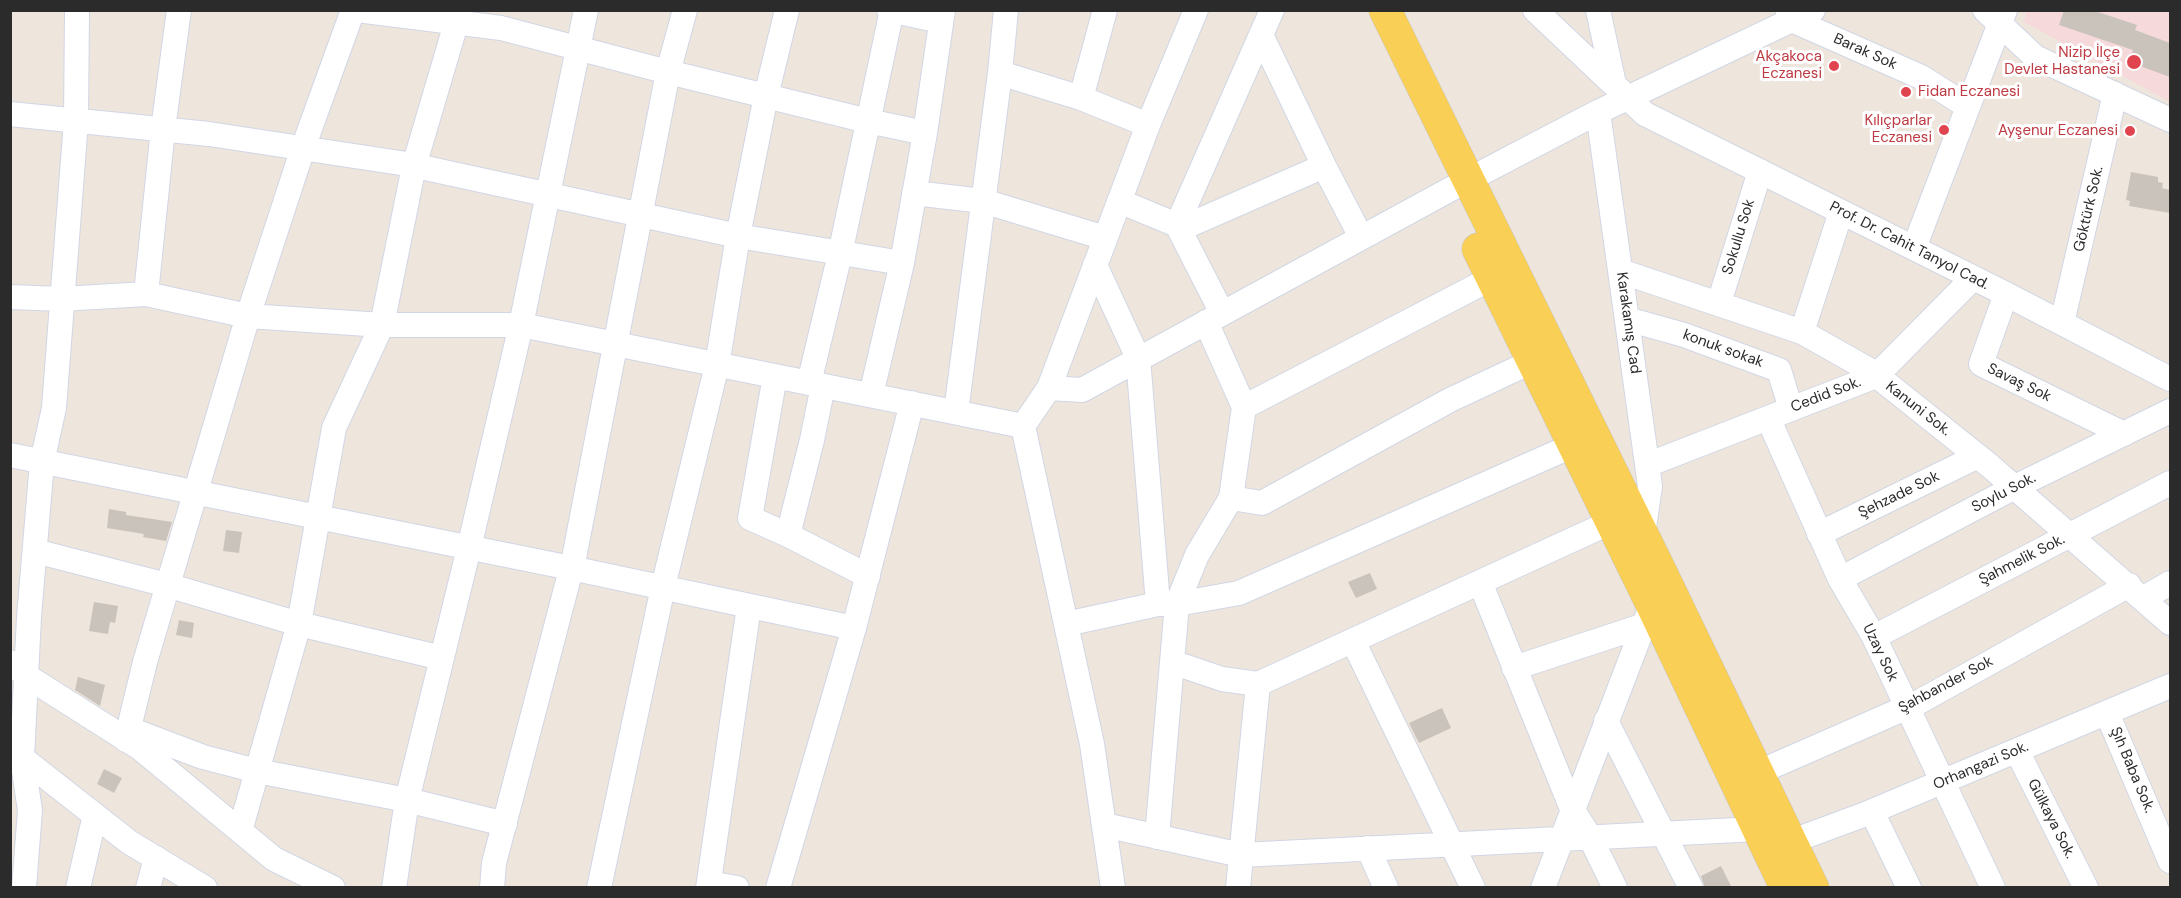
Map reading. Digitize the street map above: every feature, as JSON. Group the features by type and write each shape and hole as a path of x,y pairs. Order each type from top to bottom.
{"main road":[{"path":"1362,10 1459,185 1643,535 1813,888"},
{"path":"1385,10 1459,185 1492,278 1611,522 1648,615 1786,888"}],"street":[{"path":"24,888 16,755 19,669 29,617 42,462 54,408 76,121 78,10"},
{"path":"146,294 163,129 179,10"},
{"path":"128,734 167,585 248,316 303,148 355,10 458,16 668,72 925,133"},
{"path":"394,888 407,800 521,325 586,10"},
{"path":"492,888 494,862 571,568 668,72 685,10"},
{"path":"599,888 663,587 717,365 738,236 766,96 787,10"},
{"path":"956,412 1000,73 1006,10"},
{"path":"1081,98 1105,10"},
{"path":"1113,888 1092,744 1023,426 1049,388 1148,125 1196,10"},
{"path":"1167,604 1230,498 1244,407 1214,318 1179,227 1272,10"},
{"name":"Prof. Dr. Cahit Tanyol Cad.","path":"1535,10 1645,114 2006,294 2170,379"},
{"path":"1598,10 1620,91"},
{"path":"788,535 812,440 816,384 840,254 891,11 942,16 925,133 902,263 871,395"},
{"path":"1049,388 1082,390 1361,237 1598,112 1620,91 1797,14"},
{"name":"Barak Sok","path":"1797,14 1921,77 1967,106"},
{"path":"1914,248 1967,106 1996,15 2035,57 2170,120"},
{"path":"240,831 299,624 334,428 382,325 414,166 458,16"},
{"path":"1261,35 1361,237"},
{"path":"1000,73 1081,98 1148,125"},
{"name":"Göktürk Sok.","path":"2061,323 2115,94"},
{"name":"Karakamış Cad","path":"1598,112 1650,486 1643,535"},
{"path":"10,114 209,134 414,166 738,236 902,263"},
{"path":"1119,201 1179,227 1324,166"},
{"name":"Sokullu Sok","path":"1719,303 1760,171"},
{"path":"914,193 983,201 1105,238"},
{"path":"1802,332 1841,212"},
{"path":"1095,265 1138,358 1167,604 1172,662 1157,837"},
{"name":"Kanuni Sok.","path":"1620,271 1802,332 1876,375 2015,487 2170,622"},
{"path":"1244,407 1492,278"},
{"name":"Cedid Sok.","path":"1647,465 1876,375 1973,278"},
{"path":"10,297 62,299 146,294 248,316 382,325 521,325 1023,426"},
{"name":"Savaş Sok","path":"2006,294 1981,364 2124,434"},
{"name":"konuk sokak","path":"1627,320 1684,334 1779,370 1791,409"},
{"path":"1230,498 1262,503 1450,400 1533,361"},
{"path":"775,376 750,518 867,576"},
{"path":"778,888 854,628 912,403"},
{"name":"Soylu Sok.","path":"1840,579 2015,487 2170,411"},
{"name":"Uzay Sok","path":"1768,418 1840,579 1874,637 1993,888"},
{"path":"1066,624 1108,613 1239,593 1574,445"},
{"path":"10,455 571,568 854,628"},
{"name":"Şehzade Sok","path":"1819,534 1978,456"},
{"name":"Şahmelik Sok.","path":"1874,637 2170,483"},
{"path":"1172,662 1222,679 1258,684 1611,522"},
{"path":"35,551 167,585 299,624 442,658"},
{"path":"1543,888 1648,615 1661,572"},
{"path":"1479,582 1572,809 1590,837 1615,888"},
{"name":"Şahbander Sok","path":"1757,773 1906,707 2136,592 2170,583"},
{"path":"737,888 709,885 749,606"},
{"path":"1514,668 1648,615"},
{"path":"1353,641 1473,888"},
{"path":"19,669 128,734 257,771 407,800 505,824"},
{"path":"1238,888 1258,684"},
{"name":"Orhangazi Sok.","path":"1790,842 1872,812 2170,686"},
{"name":"Şıh Baba Sok.","path":"2107,713 2170,861"},
{"path":"1606,722 1665,833 1691,888"},
{"path":"128,734 140,748 274,859 333,888"},
{"name":"Gülkaya Sok.","path":"2017,751 2086,888"},
{"path":"16,755 129,842 205,888"},
{"path":"1872,812 1909,888"},
{"path":"78,888 95,815"},
{"path":"1104,825 1241,855 1758,830"},
{"path":"1368,849 1386,888"},
{"path":"148,888 156,858"}],"shaded area":[{"name":"Nizip İlçe Devlet Hastanesi","path":"2027,11 2170,11 2170,102 2024,22"}],"building":[{"path":"2064,10 2092,10 2137,25 2135,30 2170,43 2170,77 2129,62 2133,50 2059,25"},
{"path":"2131,172 2158,177 2158,182 2163,183 2162,188 2170,190 2170,213 2129,206 2130,201 2126,200"},
{"path":"109,509 126,512 126,515 172,522 166,541 143,537 144,534 107,528"},
{"path":"226,530 242,532 239,553 223,551"},
{"path":"1370,573 1377,589 1356,598 1348,582"},
{"path":"94,602 118,606 115,623 110,622 108,634 89,631"},
{"path":"179,620 194,623 192,638 176,635"},
{"path":"78,677 105,685 100,706 75,690"},
{"path":"1442,708 1451,728 1419,743 1409,723"},
{"path":"104,769 122,778 114,793 97,784"},
{"path":"1721,866 1732,888 1705,888 1701,876"}],"place":[{"name":"Nizip İlçe Devlet Hastanesi","path":"2134,62"},
{"name":"Akçakoca Eczanesi","path":"1834,66"},
{"name":"Fidan Eczanesi","path":"1906,92"},
{"name":"Kılıçparlar Eczanesi","path":"1944,130"},
{"name":"Ayşenur Eczanesi","path":"2130,131"}]}
